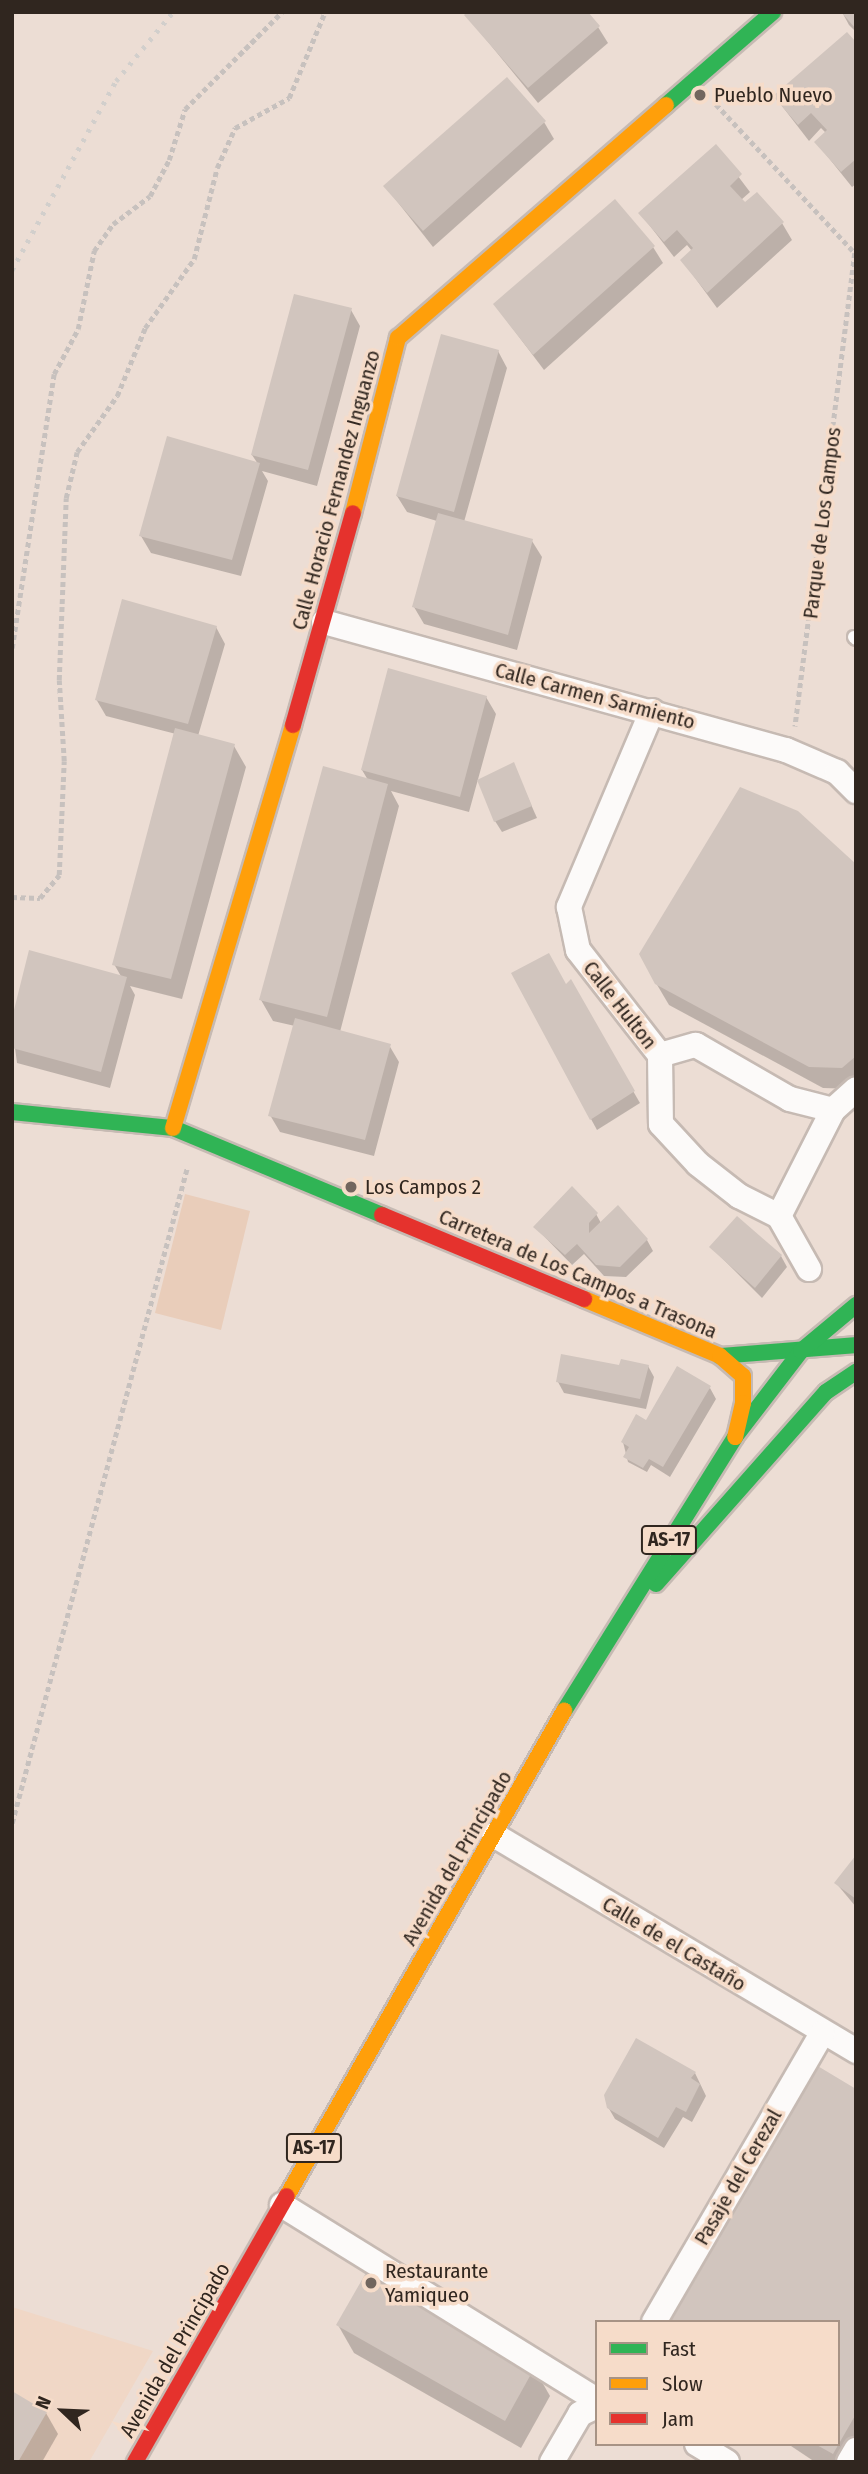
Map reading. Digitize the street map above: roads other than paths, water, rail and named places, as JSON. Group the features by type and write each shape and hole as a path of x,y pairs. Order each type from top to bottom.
{"street":[{"name":"Calle Horacio Fernandez Inguanzo","path":"173,1128 324,622 398,338 772,12"},
{"name":"Calle Carmen Sarmiento","path":"324,622 786,750 837,772 856,791"},
{"name":"Calle Hulton","path":"652,711 569,907 578,950 660,1055 661,1124 698,1164 739,1196 779,1216"},
{"path":"660,1055 696,1045 790,1099 833,1110"},
{"path":"809,1269 779,1216 833,1110 856,1089"},
{"name":"Carretera de Los Campos a Trasona","path":"12,1112 173,1128 720,1356 743,1376 743,1403 735,1437"},
{"name":"Avenida del Principado","path":"135,2462 603,1644 735,1437 801,1351 856,1305"},
{"path":"720,1356 856,1345"},
{"path":"603,1644 826,1392 856,1372"},
{"name":"Calle de el Castaño","path":"494,1835 856,2051"},
{"name":"Pasaje del Cerezal","path":"655,2320 822,2033"},
{"path":"282,2205 595,2399"},
{"path":"552,2462 580,2414 595,2407"},
{"path":"700,2446 727,2462"},
{"path":"849,2462 856,2450"}],"railway":[{"path":"12,270 116,81 173,12"}],"place":[{"name":"Pueblo Nuevo","path":"700,95"},
{"name":"Los Campos 2","path":"351,1187"},
{"name":"Restaurante Yamiqueo","path":"371,2283"}]}
